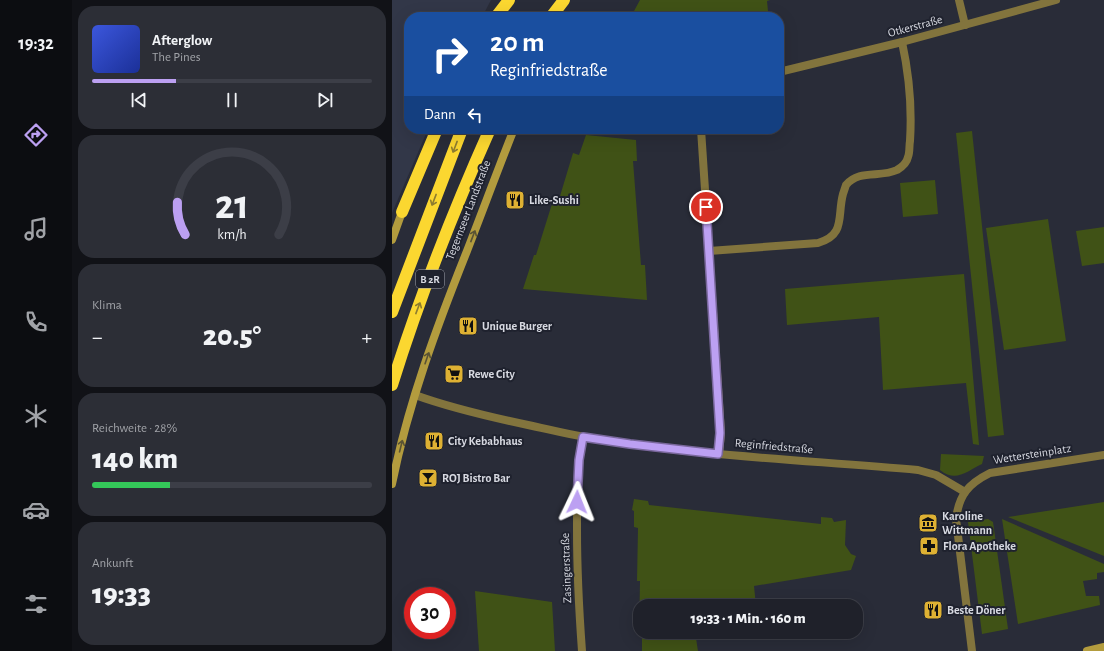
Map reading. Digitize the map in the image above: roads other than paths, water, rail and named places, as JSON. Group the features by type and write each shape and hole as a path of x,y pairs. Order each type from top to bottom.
{"highway":[{"path":"500,12 510,0"},
{"path":"508,12 510,0"},
{"path":"555,12 564,0"},
{"path":"560,12 564,0"},
{"path":"402,212 435,134"},
{"name":"B 2R","path":"392,312 460,134"},
{"name":"Tegernseer Landstraße","path":"392,385 413,323 470,174 488,134"}],"main road":[{"name":"Tegernseer Landstraße","path":"392,484 401,444 415,395 448,300 512,134"},
{"path":"392,240 402,212"},
{"path":"1087,651 1104,647"}],"street":[{"path":"958,0 965,25"},
{"name":"Otkerstraße","path":"784,71 902,42 1056,0"},
{"path":"709,251 818,243 826,240 831,237 838,228 845,187 853,178 897,170 904,164 908,157 910,101 906,62 902,42"},
{"path":"702,134 720,433 718,454"},
{"name":"Reginfriedstraße","path":"415,395 432,401 505,420 583,437 718,454 918,470 936,475 965,492"},
{"name":"Zasingerstraße","path":"582,651 578,587 577,502 579,460 583,437"},
{"name":"Wettersteinplatz","path":"972,651 956,519 959,504 965,492 978,479 990,473 1104,455"}],"place":[{"name":"Like-Sushi","path":"515,200"},
{"name":"Unique Burger","path":"468,326"},
{"name":"Rewe City","path":"454,374"},
{"name":"City Kebabhaus","path":"434,441"},
{"name":"ROJ Bistro Bar","path":"428,478"},
{"name":"Karoline Wittmann","path":"928,523"},
{"name":"Flora Apotheke","path":"929,546"},
{"name":"Beste Döner","path":"933,610"}]}
